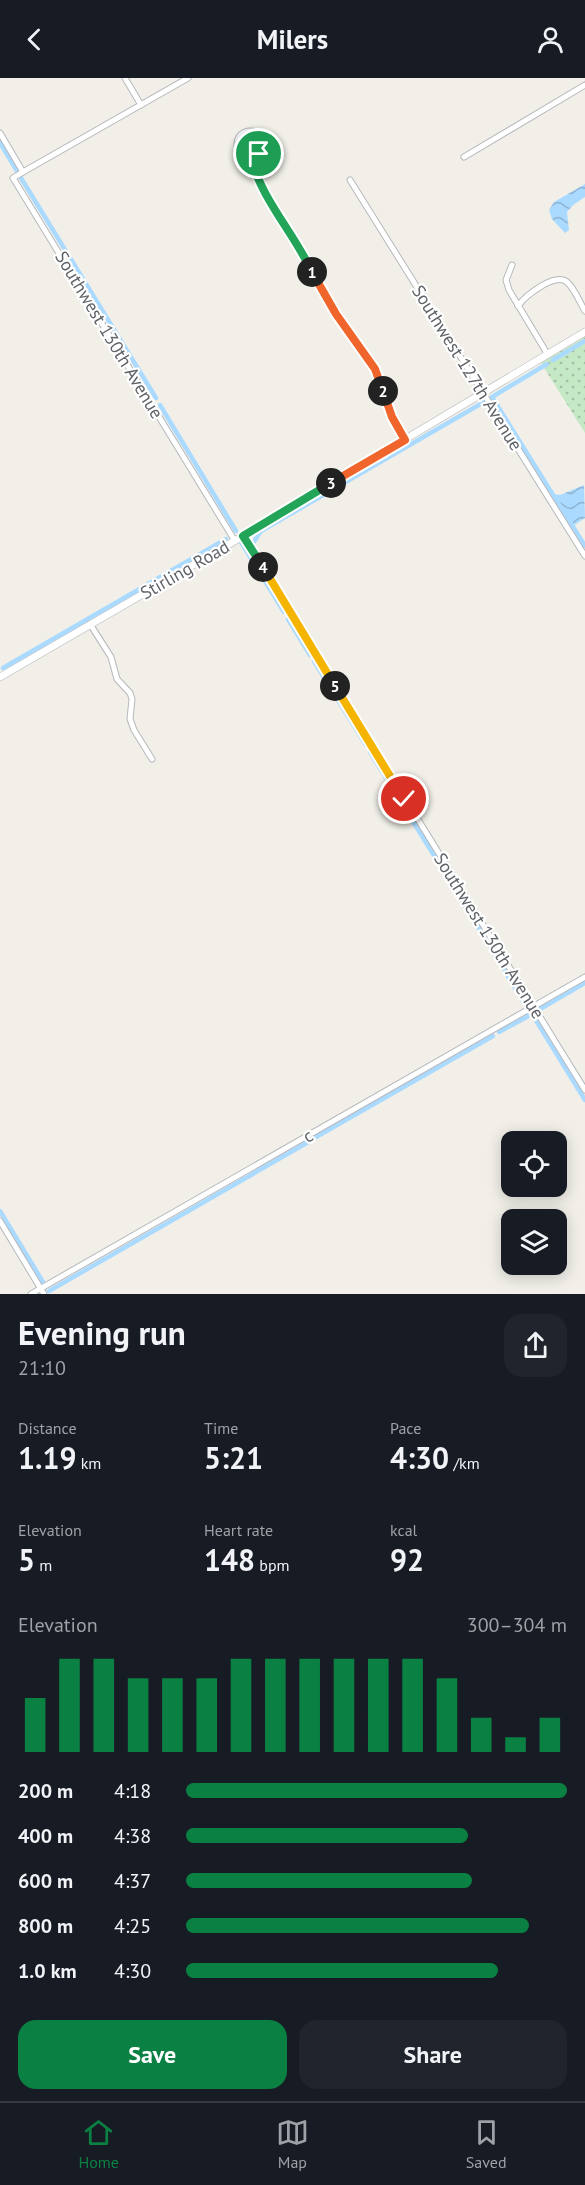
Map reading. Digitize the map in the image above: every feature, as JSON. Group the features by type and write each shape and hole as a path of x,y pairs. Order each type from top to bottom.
{"street":[{"path":"125,78 141,105"},
{"path":"23,172 188,78"},
{"path":"464,157 585,85"},
{"path":"248,131 260,135 264,142 262,151 251,158 243,156 237,146 240,135 248,131"},
{"name":"Southwest 130th Avenue","path":"0,133 23,172 14,178 235,541"},
{"path":"251,158 264,191 306,260 322,292 375,369 392,417 405,440"},
{"name":"Southwest 127th Avenue","path":"350,180 585,556"},
{"path":"512,265 506,280 509,290 548,355"},
{"path":"518,306 523,299 545,284 555,279 562,279 569,283 585,311"},
{"name":"Stirling Road","path":"0,676 235,541 585,332"},
{"name":"Southwest 130th Avenue","path":"243,536 585,1090"},
{"path":"90,624 111,657 117,679 130,693 132,699 130,719 152,759"},
{"name":"c","path":"31,1294 42,1291 585,977"},
{"path":"0,1221 42,1291"}],"green space":[{"path":"585,337 585,433 541,363"}],"water":[{"path":"585,184 585,197 567,212 569,230 565,233 552,219 549,210 554,202"},
{"path":"584,485 585,518 573,526 553,494 560,495"}],"waterway":[{"path":"0,143 17,171"},
{"path":"21,178 156,398"},
{"path":"553,360 585,341"},
{"path":"547,364 492,397 585,546"},
{"path":"253,543 261,531 484,402"},
{"path":"160,405 236,531"},
{"path":"3,668 226,539"},
{"path":"241,542 284,612"},
{"path":"288,619 310,655"},
{"path":"314,661 366,745"},
{"path":"370,752 490,946"},
{"path":"494,953 526,1006"},
{"path":"540,1009 585,983"},
{"path":"499,1032 532,1014 585,1100"},
{"path":"316,1137 493,1036"},
{"path":"49,1291 310,1141"},
{"path":"0,1211 43,1282"}],"route":[{"path":"259,154 251,158 264,191 306,260 322,292 375,369 392,417 405,440 243,536 404,799"}]}
